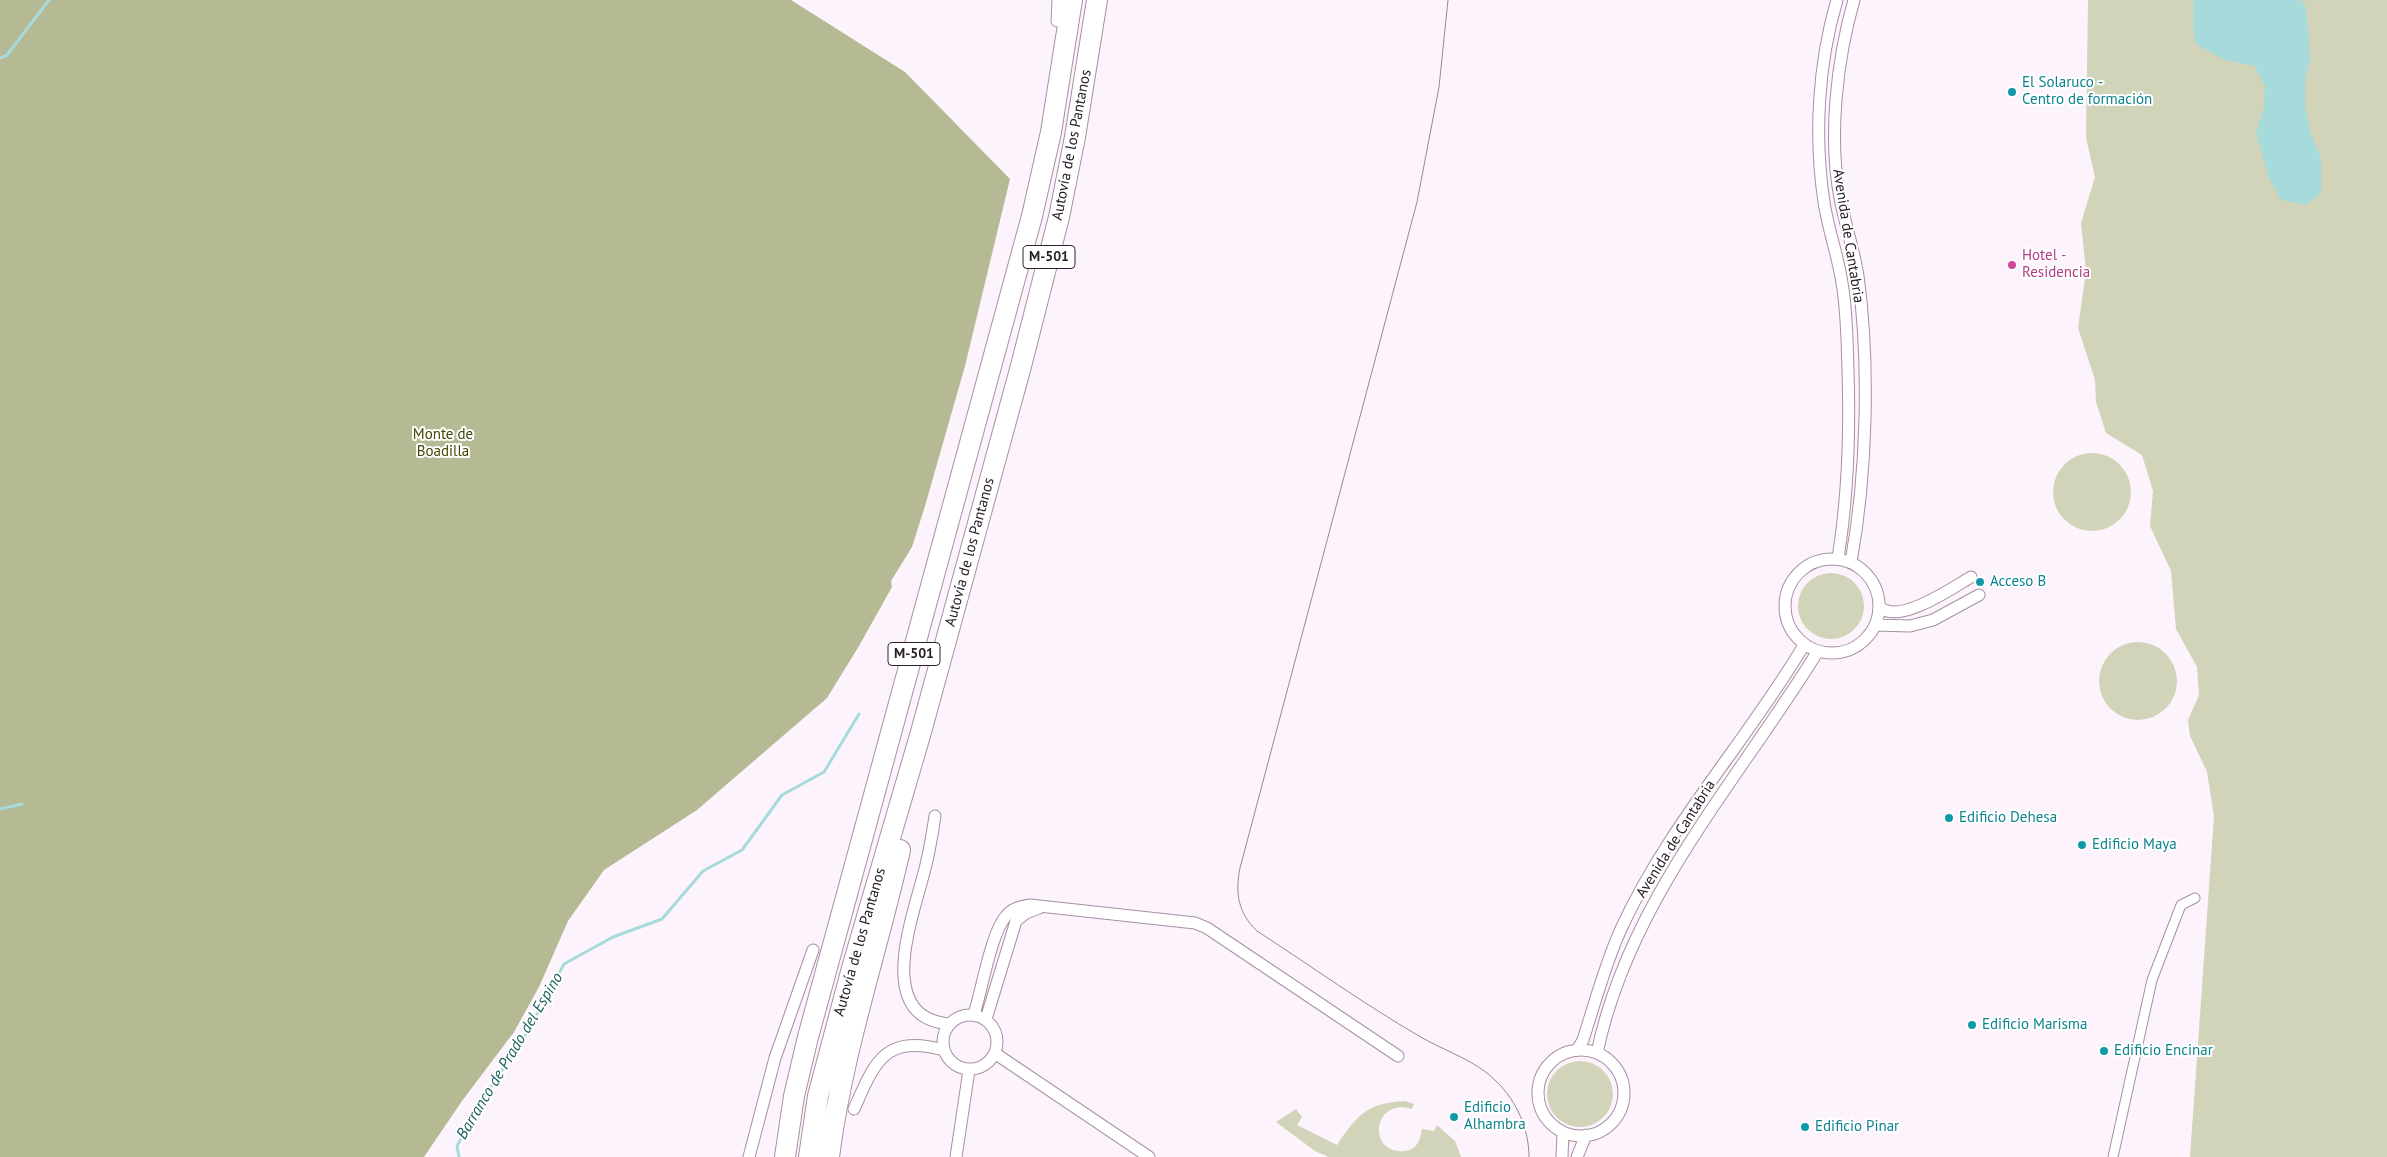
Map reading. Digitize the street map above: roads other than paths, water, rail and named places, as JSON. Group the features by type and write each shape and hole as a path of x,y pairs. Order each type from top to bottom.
{"highway":[{"path":"1046,151 1045,131 1059,0"},
{"name":"Autovía de los Pantanos","path":"784,1157 794,1096 808,1037 1032,216 1051,132 1072,0"},
{"name":"Autovía de los Pantanos","path":"810,1157 820,1087 852,968 921,732 1021,366 1059,217 1076,137 1097,0"},
{"path":"829,1157 835,1108 874,958 921,753 921,732"}],"street":[{"name":"Avenida de Cantabria","path":"1837,0 1823,68 1819,166 1824,205 1842,283 1847,338 1849,417 1843,528 1838,558"},
{"name":"Avenida de Cantabria","path":"1851,562 1857,530 1865,412 1863,336 1858,275 1840,197 1836,164 1836,129 1840,66 1854,0"},
{"path":"1838,558 1851,562 1872,579 1878,593 1880,607 1875,626 1865,640 1851,650 1834,653 1818,652 1804,645 1792,632 1785,613 1785,596 1791,580 1802,568 1816,560 1838,558"},
{"path":"1880,607 1890,612 1914,608 1971,578"},
{"path":"1875,626 1910,626 1933,620 1979,595"},
{"name":"Avenida de Cantabria","path":"1577,1050 1583,1040 1621,929 1644,886 1670,843 1804,645"},
{"name":"Avenida de Cantabria","path":"1597,1053 1616,984 1637,934 1660,891 1818,652"},
{"path":"935,816 925,869 903,952 904,983 912,1005 923,1016 934,1022 950,1024"},
{"path":"2113,1157 2152,980 2180,905 2195,898"},
{"path":"974,1014 998,928 1006,915 1018,907 1030,905 1195,923 1207,928 1314,998 1398,1056"},
{"path":"986,1019 1016,921 1026,913 1043,907"},
{"path":"749,1157 775,1058 813,950"},
{"path":"974,1014 986,1019 994,1027 998,1038 996,1054 991,1061 981,1068 969,1070 958,1068 950,1062 944,1050 943,1036 950,1024 960,1016 974,1014"},
{"path":"854,1109 873,1067 888,1051 923,1044 944,1050"},
{"path":"1577,1050 1597,1053 1615,1066 1623,1084 1622,1105 1611,1123 1596,1133 1586,1136 1563,1132 1550,1122 1542,1110 1538,1098 1539,1083 1545,1069 1556,1057 1577,1050"},
{"path":"996,1054 1149,1157"},
{"path":"956,1157 969,1070"},
{"path":"1562,1157 1563,1132"},
{"path":"1578,1157 1586,1136"}],"water":[{"path":"2193,0 2301,0 2306,7 2310,60 2305,79 2305,106 2310,131 2321,159 2321,193 2306,205 2281,200 2269,178 2256,133 2264,107 2265,87 2255,66 2225,60 2196,44 2193,31"}],"waterway":[{"path":"0,58 7,55 49,0"},
{"name":"Barranco de Prado del Espino","path":"459,1157 457,1146 488,1091 528,1031 564,964 613,937 662,919 703,871 742,850 782,795 824,772 859,714"},
{"path":"0,809 22,804"}],"tram line":[{"path":"1448,0 1439,87 1417,202 1240,868 1238,894 1242,910 1257,931 1398,1024 1489,1074 1516,1107 1527,1136 1529,1157"}],"place":[{"name":"El Solaruco - Centro de formación","path":"2012,92"},
{"name":"Hotel - Residencia","path":"2012,265"},
{"name":"Acceso B","path":"1980,582"},
{"name":"Edificio Dehesa","path":"1949,818"},
{"name":"Edificio Maya","path":"2082,845"},
{"name":"Edificio Marisma","path":"1972,1025"},
{"name":"Edificio Encinar","path":"2104,1051"},
{"name":"Edificio Alhambra","path":"1454,1117"},
{"name":"Edificio Pinar","path":"1805,1127"}],"park label":[{"name":"Monte de Boadilla","path":"443,444"}]}
